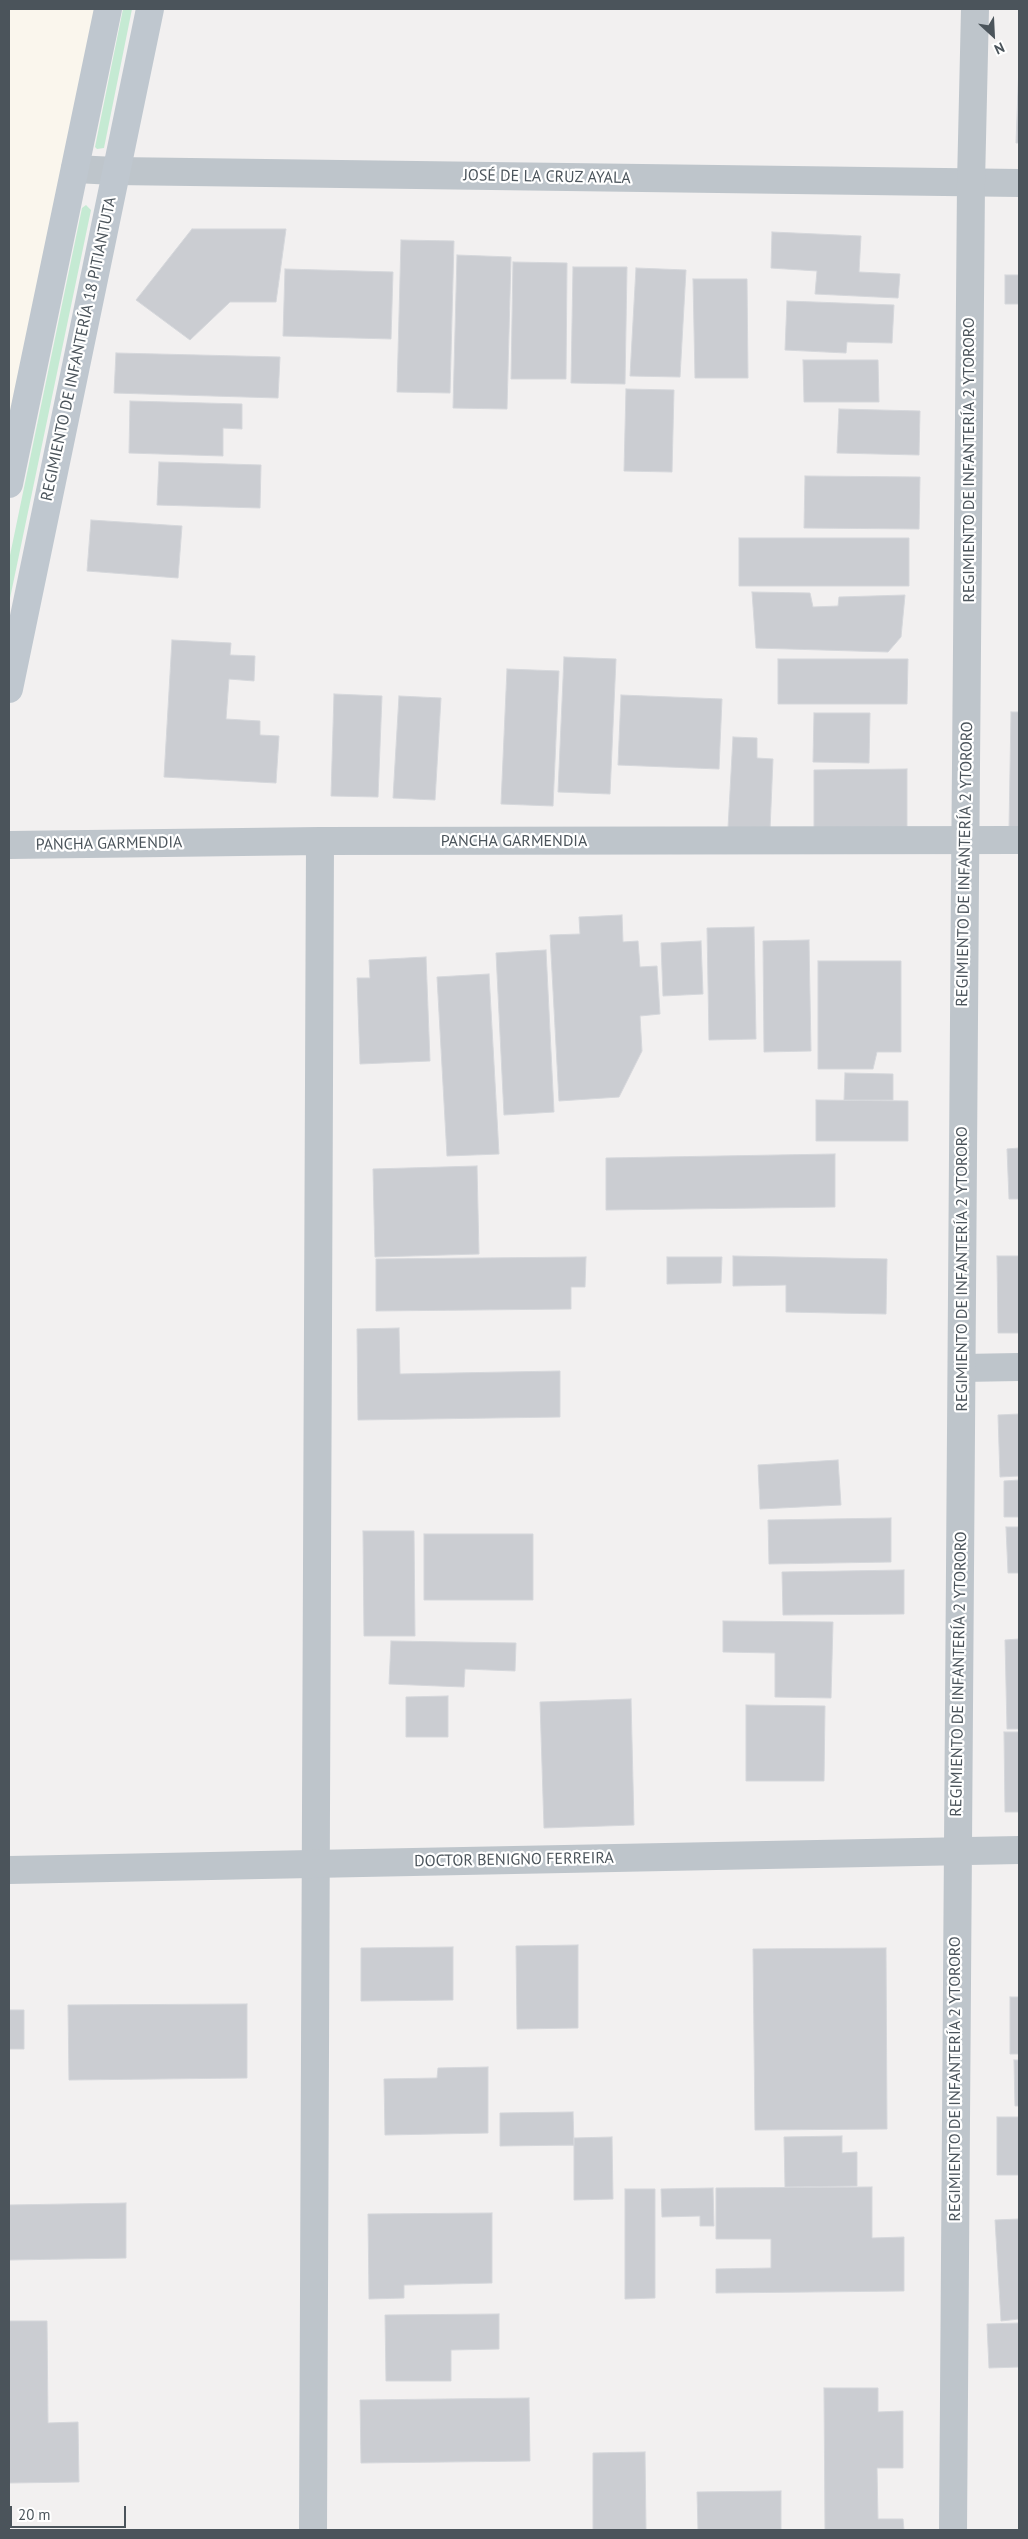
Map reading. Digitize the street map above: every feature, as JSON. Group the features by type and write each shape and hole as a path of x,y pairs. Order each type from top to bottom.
{"main road":[{"path":"9,484 108,9"},
{"name":"REGIMIENTO DE INFANTERÍA 18 PITIANTUTA","path":"9,689 150,9"}],"street":[{"name":"REGIMIENTO DE INFANTERÍA 2 YTORORO","path":"953,2530 971,182 975,9"},
{"name":"JOSÉ DE LA CRUZ AYALA","path":"74,169 1019,183"},
{"name":"PANCHA GARMENDIA","path":"9,845 320,841 1019,840"},
{"path":"313,2530 320,841"},
{"path":"962,1368 1019,1367"},
{"name":"DOCTOR BENIGNO FERREIRA","path":"9,1870 1019,1850"}],"shaded area":[{"path":"9,9 95,9 9,417"}],"green space":[{"path":"123,9 132,9 104,148 97,149 95,147"},
{"path":"86,205 91,210 9,603 9,560 82,208"}],"building":[{"path":"1019,65 1019,143 1016,143"},
{"path":"192,229 286,229 276,302 230,302 190,340 136,300"},
{"path":"772,232 861,236 859,272 900,274 898,298 815,294 817,271 771,268"},
{"path":"401,240 454,241 450,393 397,392"},
{"path":"457,255 511,257 507,409 453,408"},
{"path":"513,262 567,263 566,379 511,379"},
{"path":"573,267 627,267 625,384 571,383"},
{"path":"636,268 686,270 680,377 630,376"},
{"path":"285,269 393,272 391,339 283,336"},
{"path":"1005,275 1019,275 1019,304 1005,304"},
{"path":"693,279 747,279 748,378 695,378"},
{"path":"787,301 894,305 892,343 847,342 846,353 785,350"},
{"path":"116,353 280,357 278,398 114,393"},
{"path":"803,360 878,360 879,402 804,402"},
{"path":"626,389 674,390 672,472 624,471"},
{"path":"130,401 242,404 242,429 223,428 223,456 129,453"},
{"path":"839,409 920,411 919,455 837,453"},
{"path":"159,462 261,465 260,508 157,505"},
{"path":"805,476 920,477 919,529 804,528"},
{"path":"91,520 182,526 178,578 87,571"},
{"path":"739,538 909,538 909,586 739,586"},
{"path":"752,592 810,593 813,607 838,606 839,597 905,595 901,637 888,652 756,648"},
{"path":"172,640 231,643 230,655 255,656 254,681 229,679 226,719 260,721 260,735 279,736 276,783 164,777"},
{"path":"564,657 616,659 610,794 558,792"},
{"path":"778,659 908,659 907,704 778,704"},
{"path":"507,669 559,671 553,806 501,804"},
{"path":"334,694 382,696 378,797 331,796"},
{"path":"621,695 722,699 719,769 618,765"},
{"path":"399,696 441,698 435,800 393,798"},
{"path":"1011,712 1019,712 1019,829 1009,829"},
{"path":"814,713 870,713 869,763 813,762"},
{"path":"733,737 757,738 757,758 773,759 770,830 728,828"},
{"path":"907,769 907,832 814,832 814,770"},
{"path":"622,915 623,942 638,941 640,967 657,966 660,1014 640,1016 642,1051 619,1097 559,1101 550,935 580,934 579,917"},
{"path":"754,927 756,1039 709,1040 707,928"},
{"path":"809,940 811,1051 764,1052 763,941"},
{"path":"701,941 703,994 663,996 661,943"},
{"path":"546,950 554,1112 504,1115 496,953"},
{"path":"426,957 430,1061 360,1064 357,978 370,978 369,960"},
{"path":"818,961 901,961 901,1052 877,1052 873,1069 818,1069"},
{"path":"489,974 499,1154 447,1156 437,977"},
{"path":"845,1073 893,1074 893,1100 844,1100"},
{"path":"816,1100 908,1101 908,1141 816,1141"},
{"path":"1019,1148 1019,1199 1009,1199 1007,1149"},
{"path":"835,1154 835,1207 606,1210 606,1158"},
{"path":"477,1166 479,1254 375,1257 373,1169"},
{"path":"733,1256 887,1259 886,1314 786,1312 786,1285 733,1286"},
{"path":"997,1256 1019,1256 1019,1333 998,1333"},
{"path":"586,1257 585,1287 571,1287 571,1309 376,1311 376,1259"},
{"path":"667,1257 722,1257 721,1283 667,1284"},
{"path":"399,1328 400,1374 560,1371 560,1417 358,1420 357,1329"},
{"path":"1019,1414 1019,1476 1000,1477 998,1415"},
{"path":"838,1460 841,1505 760,1509 758,1465"},
{"path":"1019,1480 1019,1517 1004,1517 1004,1481"},
{"path":"891,1518 891,1562 769,1564 768,1520"},
{"path":"1006,1527 1019,1527 1019,1573 1008,1573"},
{"path":"363,1531 414,1531 415,1636 364,1636"},
{"path":"424,1534 533,1534 533,1600 424,1600"},
{"path":"904,1570 904,1614 783,1615 782,1572"},
{"path":"723,1621 833,1622 831,1698 775,1697 775,1653 723,1652"},
{"path":"1019,1639 1019,1729 1007,1729 1005,1640"},
{"path":"391,1641 516,1643 515,1671 465,1669 464,1687 389,1684"},
{"path":"448,1696 448,1737 406,1737 406,1697"},
{"path":"631,1699 634,1825 544,1828 540,1702"},
{"path":"746,1705 825,1706 824,1781 746,1781"},
{"path":"1004,1732 1019,1732 1019,1812 1005,1812"},
{"path":"578,1945 578,2028 517,2029 516,1946"},
{"path":"453,1947 453,2000 361,2001 361,1948"},
{"path":"886,1948 887,2129 755,2130 753,1949"},
{"path":"1010,1997 1019,1997 1019,2054 1010,2054"},
{"path":"247,2004 247,2078 69,2080 68,2005"},
{"path":"9,2010 24,2010 24,2049 9,2049"},
{"path":"1014,2060 1019,2060 1019,2106 1015,2106"},
{"path":"488,2067 488,2133 385,2135 384,2079 437,2078 438,2068"},
{"path":"573,2112 574,2145 500,2146 500,2113"},
{"path":"997,2117 1019,2117 1019,2175 997,2175"},
{"path":"842,2136 842,2153 857,2152 857,2186 785,2187 784,2137"},
{"path":"612,2137 613,2199 574,2200 574,2138"},
{"path":"872,2187 872,2238 904,2237 904,2291 716,2293 716,2269 771,2268 771,2239 716,2239 716,2188"},
{"path":"713,2188 714,2226 700,2226 700,2216 662,2217 661,2189"},
{"path":"625,2189 655,2189 655,2298 625,2299"},
{"path":"126,2203 126,2258 9,2260 9,2205"},
{"path":"492,2213 492,2283 404,2285 404,2298 369,2299 368,2214"},
{"path":"1019,2219 1019,2319 1001,2321 995,2220"},
{"path":"499,2314 499,2349 451,2350 451,2381 386,2381 385,2315"},
{"path":"9,2321 47,2321 48,2423 78,2422 79,2482 9,2483"},
{"path":"1019,2323 1019,2367 989,2368 987,2324"},
{"path":"824,2388 878,2388 878,2412 903,2411 903,2468 877,2468 878,2519 903,2519 904,2530 825,2530"},
{"path":"529,2398 530,2461 361,2463 360,2400"},
{"path":"645,2452 646,2530 593,2530 593,2453"},
{"path":"781,2491 781,2530 698,2530 697,2492"}]}
